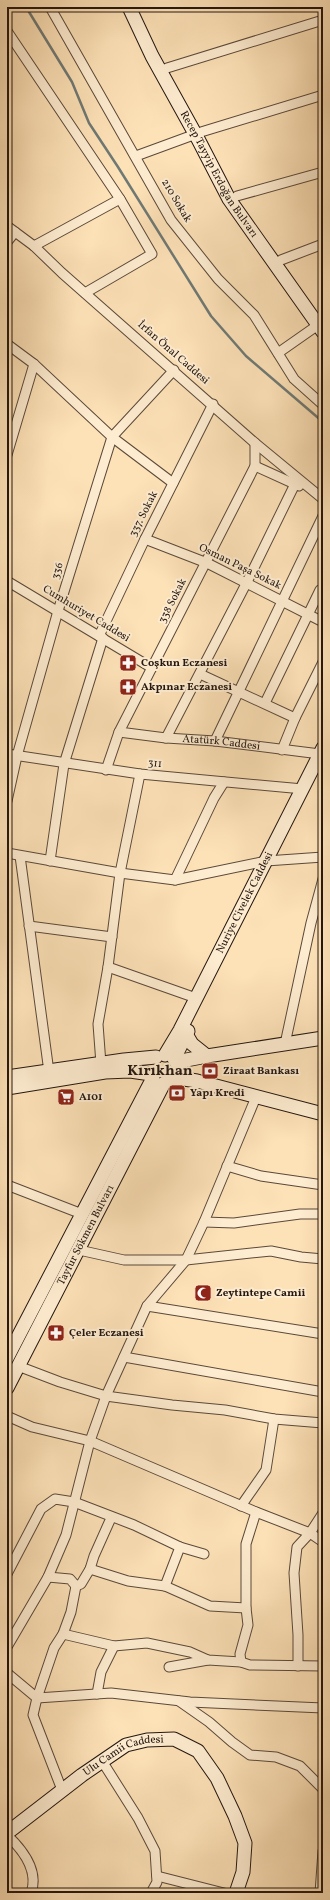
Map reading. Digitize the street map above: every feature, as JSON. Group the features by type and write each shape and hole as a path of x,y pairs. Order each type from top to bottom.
{"street":[{"name":"210 Sokak","path":"50,7 171,220 218,279 254,316 294,379 323,405"},
{"name":"Recep Tayyip Erdoğan Bulvarı","path":"129,7 152,56 198,133 237,196 281,260 321,326"},
{"name":"Recep Tayyip Erdoğan Bulvarı","path":"136,7 167,68 229,200 321,326"},
{"path":"167,68 323,20"},
{"path":"7,31 120,199 152,254 85,293"},
{"path":"136,156 198,133 323,95"},
{"path":"237,196 323,172"},
{"path":"34,246 120,199"},
{"name":"İrfan Önal Caddesi","path":"7,226 34,246 255,443 323,499"},
{"path":"7,242 15,232"},
{"path":"281,260 323,244"},
{"path":"278,353 321,326"},
{"path":"7,344 34,364 112,437 173,483"},
{"path":"7,455 34,364"},
{"name":"336","path":"7,801 17,756 58,611 112,437 174,370"},
{"name":"337. Sokak","path":"50,861 64,764 101,637 145,539 213,404"},
{"name":"338 Sokak","path":"106,770 119,732 207,563 255,466 255,443"},
{"name":"İrfan Önal Caddesi","path":"255,466 295,484 323,499"},
{"path":"166,738 247,582 295,484"},
{"path":"215,741 323,516"},
{"name":"Osman Paşa Sokak","path":"145,539 207,563 323,622"},
{"name":"Cumhuriyet Caddesi","path":"7,581 152,668"},
{"path":"265,703 320,590"},
{"path":"282,750 295,718 323,662"},
{"path":"200,674 295,718"},
{"name":"Atatürk Caddesi","path":"119,732 166,738 215,741 322,756"},
{"name":"311","path":"7,754 106,770 303,789"},
{"name":"Nuriye Civelek Caddesi","path":"167,1058 196,998 270,861 303,789 322,756"},
{"name":"Nuriye Civelek Caddesi","path":"167,1058 177,1072 160,1079 150,1067 167,1058 186,1034 322,756"},
{"path":"101,1064 98,1024 108,967 120,873 140,774"},
{"path":"175,880 214,798 224,782"},
{"path":"7,853 120,873 175,880 270,861 323,857"},
{"path":"20,856 50,1072"},
{"path":"285,1044 311,923 323,879"},
{"path":"29,926 112,937"},
{"path":"108,967 196,998"},
{"path":"186,1034 192,1044 207,1056"},
{"path":"7,1077 101,1064 207,1056 323,1038"},
{"path":"7,1088 105,1072 130,1071 160,1079 184,1079 198,1081 323,1114"},
{"name":"Tayfur Sökmen Bulvarı","path":"7,1358 82,1214 160,1079"},
{"name":"Tayfur Sökmen Bulvarı","path":"7,1388 79,1250 160,1079"},
{"path":"7,1647 48,1577 66,1535 90,1442 106,1396 124,1356 147,1306 186,1260 204,1222 256,1097"},
{"path":"227,1166 261,1176 323,1185"},
{"path":"7,1185 82,1214"},
{"path":"204,1222 234,1222 300,1214 323,1214"},
{"path":"79,1250 124,1260 186,1260 271,1251 301,1257 323,1259"},
{"path":"147,1306 323,1334"},
{"path":"124,1356 323,1392"},
{"path":"18,1366 60,1382 106,1396 172,1405 225,1410 274,1419 323,1423"},
{"path":"7,1416 32,1427 90,1442 241,1506 310,1533 323,1542"},
{"path":"241,1506 266,1470 274,1419"},
{"path":"7,1574 41,1509 56,1500 74,1502 111,1518 134,1525 180,1547 204,1554"},
{"path":"241,1662 240,1654 248,1625 246,1608 246,1544 256,1512"},
{"path":"298,1666 298,1635 294,1573 297,1547 310,1533 323,1513"},
{"path":"76,1586 81,1584 90,1570 94,1556 111,1518"},
{"path":"165,1586 180,1547"},
{"path":"90,1570 128,1581 165,1586 210,1606 246,1608"},
{"path":"48,1577 70,1578 76,1586 63,1634 54,1648 36,1698 33,1714 62,1790"},
{"path":"63,1634 114,1646 147,1643 190,1652 208,1660"},
{"path":"97,1694 101,1672 114,1646"},
{"path":"169,1667 208,1660 250,1664 323,1666"},
{"path":"7,1673 36,1698 111,1693 178,1700 323,1708"},
{"path":"178,1700 209,1722 250,1755 276,1757 300,1766 323,1789"},
{"name":"Ulu Camii Caddesi","path":"7,1834 62,1790 126,1745 147,1740 174,1738 198,1751 217,1778 235,1816 245,1843 243,1872 236,1893"},
{"path":"102,1761 138,1818 155,1851 157,1882 151,1893"},
{"path":"7,1834 20,1847 32,1871 33,1887 31,1893"},
{"path":"320,1893 323,1869 323,1851"},
{"path":"157,1876 191,1889 224,1893"}],"waterway":[{"path":"26,7 72,82 89,123 211,316 246,356 323,422"}],"place":[{"name":"Coşkun Eczanesi","path":"128,663"},
{"name":"Akpınar Eczanesi","path":"128,687"},
{"name":"Ziraat Bankası","path":"210,1071"},
{"name":"Yapı Kredi","path":"177,1093"},
{"name":"A101","path":"66,1097"},
{"name":"Zeytintepe Camii","path":"203,1293"},
{"name":"Çeler Eczanesi","path":"56,1333"}],"district":[{"name":"Kırıkhan","path":"160,1071"}]}
